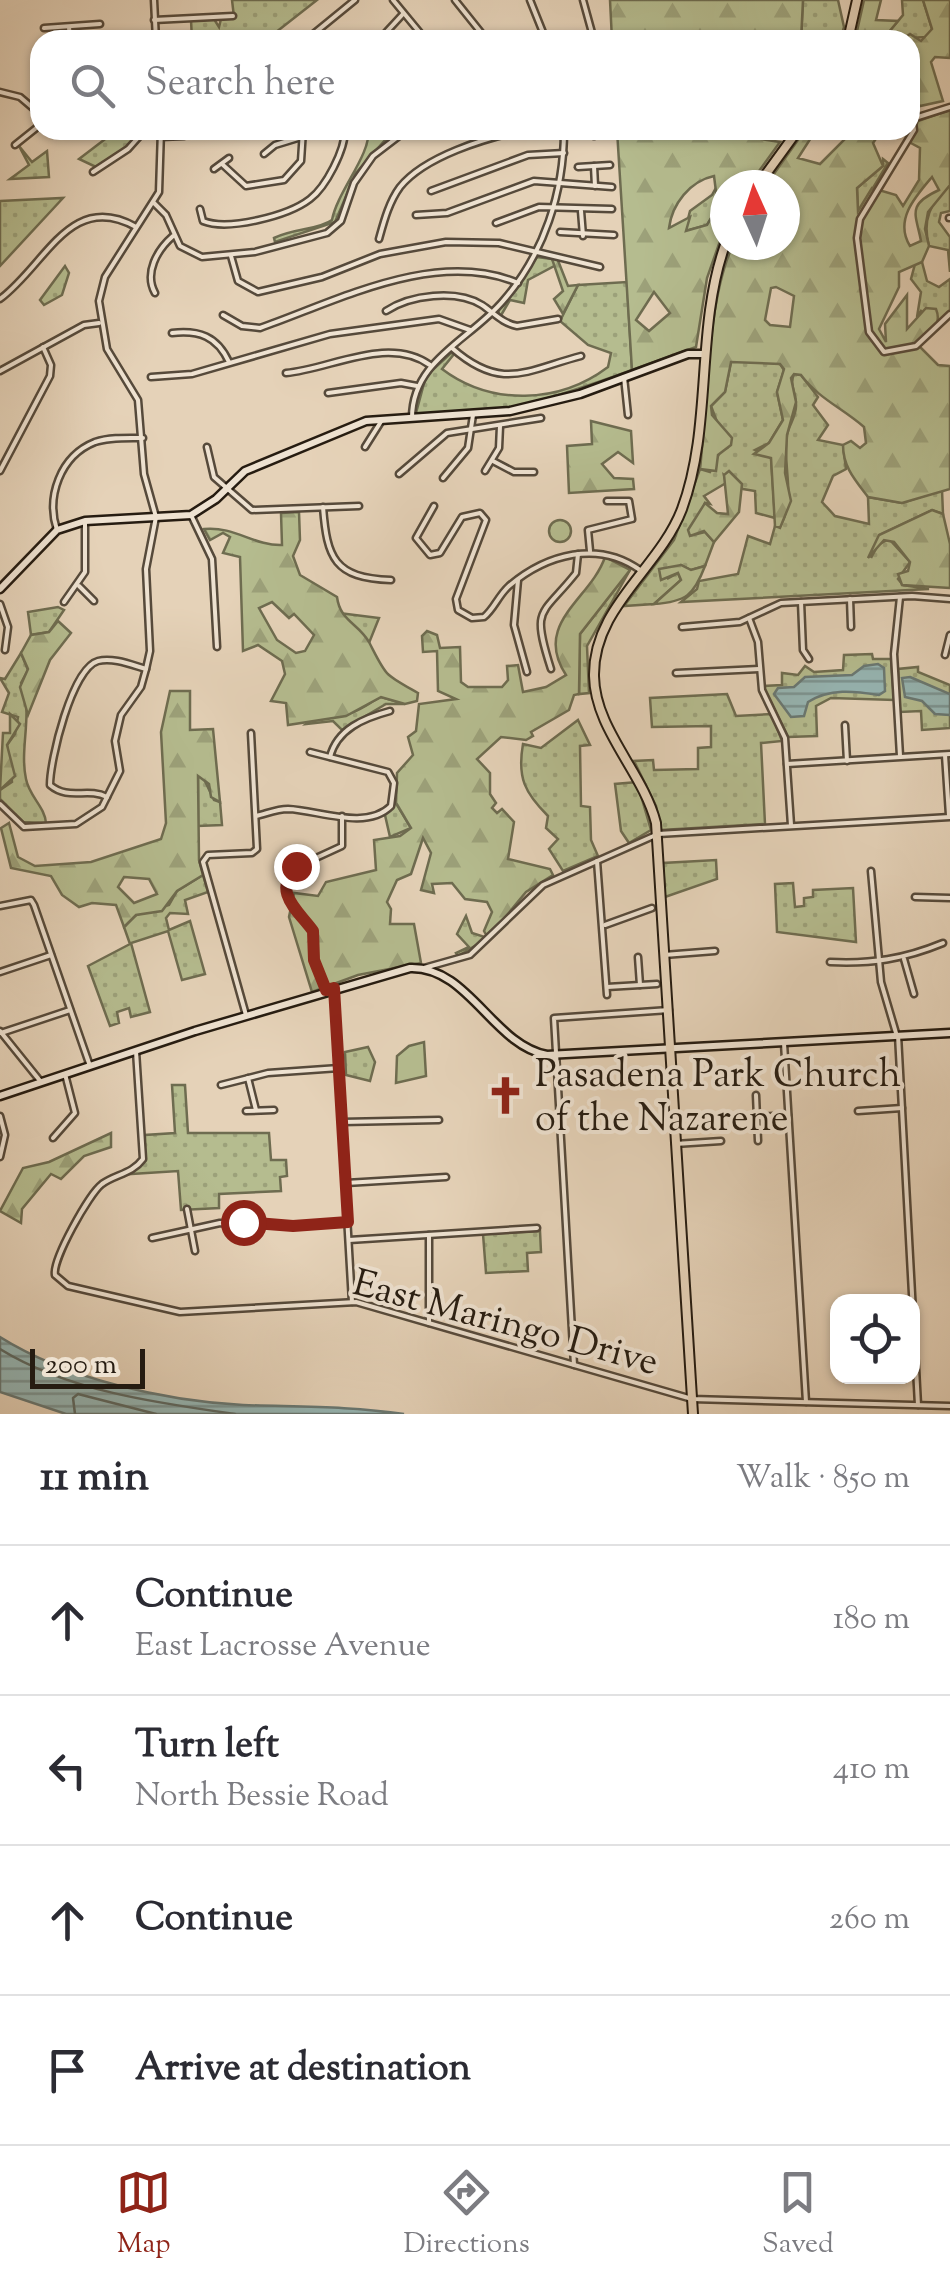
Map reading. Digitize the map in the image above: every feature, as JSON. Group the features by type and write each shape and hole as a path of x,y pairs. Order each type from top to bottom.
{"main road":[{"path":"850,30 857,0"},
{"path":"769,170 791,140"},
{"path":"693,1414 658,834 648,796 602,714 594,683 596,648 603,629 666,540 690,486 704,354 721,260"}],"street":[{"path":"154,0 155,30"},
{"path":"319,30 355,0"},
{"path":"393,0 418,30"},
{"path":"455,0 479,30"},
{"path":"530,0 542,30"},
{"path":"583,0 591,30"},
{"path":"389,30 404,14"},
{"path":"154,20 233,16"},
{"path":"44,28 100,24"},
{"path":"0,92 20,97 30,106"},
{"path":"920,116 950,107"},
{"path":"14,146 30,133"},
{"path":"93,172 136,140"},
{"path":"0,804 16,825 41,828 86,821 107,797 120,771 116,741 121,714 141,687 146,669 150,651 146,568 156,516 144,474 138,400 107,349 99,323 98,300 106,276 154,203 162,181 161,140"},
{"path":"264,154 286,140"},
{"path":"222,164 246,186 281,181 300,165 303,140"},
{"path":"200,209 203,221 218,224 272,214 306,202 324,183 341,140"},
{"path":"154,203 166,215 173,236 194,256 231,256 336,228 360,174 391,140"},
{"path":"378,239 394,197 409,178 433,163 496,140"},
{"path":"412,418 417,386 430,365 492,313 518,282 536,251 560,183 564,140"},
{"path":"909,140 860,219 857,238 869,332 884,352 906,351 950,314"},
{"path":"431,192 528,156 564,153"},
{"path":"214,169 228,158"},
{"path":"578,166 610,165"},
{"path":"594,166 595,188"},
{"path":"416,216 447,213 534,180 612,187"},
{"path":"496,224 539,207 612,209"},
{"path":"582,211 583,237"},
{"path":"0,299 77,221 108,216 136,228"},
{"path":"560,232 583,237 614,235"},
{"path":"154,294 150,285 156,257 173,236"},
{"path":"231,256 238,281 258,292 322,277 380,254 446,242 487,242 600,267"},
{"path":"223,315 242,326 260,328 378,287 440,272 487,272 518,282"},
{"path":"386,311 400,303 447,296 476,302 517,326 558,319"},
{"path":"151,378 192,374 307,338 434,320 452,320 472,331"},
{"path":"0,370 84,325 99,323"},
{"path":"172,334 210,337 229,362"},
{"path":"0,471 50,376 51,366 43,347"},
{"path":"452,348 474,366 504,374 539,372 581,356"},
{"path":"286,374 338,358 396,353 412,355 430,365"},
{"path":"0,589 57,530 85,521 191,514 245,471 334,432 382,420 470,415 545,403 662,367 688,354 704,354"},
{"path":"624,377 628,415"},
{"path":"328,394 401,383 417,386"},
{"path":"443,478 468,448 470,415"},
{"path":"399,474 448,433 542,418"},
{"path":"365,447 382,420"},
{"path":"484,471 501,441 500,426"},
{"path":"57,530 53,494 67,465 91,444 144,438"},
{"path":"207,447 214,477 252,510 359,506"},
{"path":"493,460 514,472 534,472"},
{"path":"590,551 588,530 632,518 629,500 607,501"},
{"path":"324,506 326,544 338,566 373,580 391,580"},
{"path":"434,506 416,538 430,555 440,553 462,517 474,513 486,520 456,599 458,610 465,616 486,616 518,580 590,551 613,553 643,572"},
{"path":"191,514 212,559 216,648"},
{"path":"64,602 79,586 88,559 85,521"},
{"path":"551,669 541,638 541,619 558,589 576,573 578,554"},
{"path":"518,580 514,625 527,672"},
{"path":"79,586 94,601"},
{"path":"682,626 730,624 771,605 900,597 950,599"},
{"path":"900,597 894,654 900,757"},
{"path":"850,600 851,627"},
{"path":"801,602 804,650 809,659"},
{"path":"0,604 8,627 5,650"},
{"path":"749,618 758,642 764,698 783,728 790,826"},
{"path":"946,655 950,635"},
{"path":"107,797 98,793 66,794 50,785 54,751 74,688 91,664 106,660 146,669"},
{"path":"676,673 760,669"},
{"path":"330,758 335,742 346,731 390,711"},
{"path":"846,725 848,760"},
{"path":"246,1015 204,858 256,852 250,733"},
{"path":"256,816 285,809 342,816 387,810 393,800 393,778 382,770 310,752"},
{"path":"0,1096 330,989 470,955 497,933 530,893 658,834 950,817 948,754 787,764"},
{"path":"342,816 342,846 292,869 286,888 290,907 313,931 314,960 330,989 339,1068 352,1302"},
{"path":"597,861 607,995"},
{"path":"871,871 880,963 897,1034 918,1405"},
{"path":"914,898 950,898"},
{"path":"0,906 31,900 90,1066"},
{"path":"603,925 652,908"},
{"path":"830,962 880,963 904,959 943,943"},
{"path":"664,955 715,951"},
{"path":"0,972 51,955"},
{"path":"638,957 640,985"},
{"path":"904,959 914,994"},
{"path":"424,968 448,980 526,1048 556,1056 950,1033"},
{"path":"607,987 658,984"},
{"path":"41,1082 1,1032 70,1010"},
{"path":"574,1365 554,1018 668,1010"},
{"path":"784,1042 806,1402"},
{"name":"East Maringo Drive","path":"136,1051 143,1160 129,1173 98,1188 55,1260 55,1275 68,1286 180,1312 352,1302 692,1400 950,1406"},
{"path":"221,1086 248,1078 339,1068"},
{"path":"53,1138 76,1113 66,1074"},
{"path":"248,1078 256,1110"},
{"path":"756,1094 758,1141"},
{"path":"858,1111 902,1108"},
{"path":"246,1111 274,1110"},
{"path":"757,1117 788,1115"},
{"path":"0,1116 4,1135 0,1157"},
{"path":"342,1122 439,1120"},
{"path":"676,1144 721,1141"},
{"path":"346,1183 446,1176"},
{"path":"186,1209 195,1252"},
{"path":"152,1238 220,1223 293,1226 348,1222"},
{"path":"349,1240 537,1228"},
{"path":"429,1235 429,1323"}],"green space":[{"path":"232,0 317,0 279,30 192,30 191,20 214,19 219,27 221,19 234,17"},
{"path":"610,0 803,0 802,30 612,30"},
{"path":"803,0 838,0 843,30 802,30"},
{"path":"864,0 881,0 876,20 898,21 890,30 857,30"},
{"path":"902,0 923,0 932,29 928,37 920,37 920,30 890,30 903,15"},
{"path":"923,0 950,0 950,58 935,57 931,62 943,101 920,106 920,40 932,29"},
{"path":"950,110 950,185 928,212 925,229 929,246 922,262 899,272 899,287 879,329 886,342 885,324 907,295 907,329 926,308 936,309 936,325 919,346 938,365 950,366 950,489 902,503 868,497 847,467 843,445 851,441 860,448 866,443 864,427 801,375 794,374 791,378 796,402 787,435 785,473 791,501 780,528 775,526 771,458 754,454 769,443 783,420 777,392 784,369 780,364 731,362 725,392 711,406 712,415 732,438 731,445 718,455 716,471 700,469 709,354 724,268 727,260 800,260 800,170 777,170 798,140 810,140 798,158 820,164 844,140 875,140 883,166 857,188 858,211 872,188 896,195 903,206 919,180 920,148 909,142 920,140 920,120","holes":["932,177 939,190 929,195 916,211 921,241 910,246 905,218","771,288 794,296 790,327 770,325 765,320"]},
{"path":"104,140 133,140 96,167 79,159"},
{"path":"368,140 385,140 356,173 335,222 275,242 274,238 332,220"},
{"path":"618,140 780,142 760,170 710,170 710,177 697,183 674,210 669,228 690,217 686,231 707,225 710,220 710,260 713,260 696,347 632,370","holes":["654,292 670,313 649,331 636,320"]},
{"path":"19,146 32,162 47,151 49,177 10,179 29,165"},
{"path":"883,159 888,163 858,213 857,188 883,166"},
{"path":"950,185 950,211 941,213 939,222 950,237 950,272 948,250 929,246 927,220 937,198"},
{"path":"710,196 707,225 685,231 690,211"},
{"path":"63,198 0,266 0,201"},
{"path":"537,257 552,259 556,265 528,280 524,303 510,300 500,317 498,310"},
{"path":"557,258 568,286 578,285 563,314 554,299 563,291 552,259"},
{"path":"922,262 927,281 939,287 950,279 950,316 937,327 921,311 917,317 921,292 911,279 915,264"},
{"path":"65,266 69,273 62,295 44,305 40,300"},
{"path":"627,282 632,370 553,397 498,410 416,413 426,376 451,353 454,354 442,369 461,381 503,394 547,394 589,379 608,367 611,353 588,345 560,321 578,285"},
{"path":"738,359 780,364 784,370 777,392 783,420 769,443 755,450 771,458 775,518 756,513 755,491 743,489 724,475 726,483 704,496 710,504 705,503 693,535 705,532 714,542 705,566 691,570 681,565 667,579 678,573 681,580 654,604 624,606 674,540 700,469 710,472 721,450 727,448 711,406 725,392 731,362"},
{"path":"794,374 801,375 818,397 813,405 828,425 818,440 843,445 846,469 833,476 822,502 835,516 869,524 868,497 902,503 942,490 943,514 932,510 880,535 871,558 878,545 889,539 910,562 898,579 903,585 929,589 681,602 697,589 699,581 738,574 748,536 770,544 775,526 780,527 788,504 786,447 796,408"},
{"path":"591,421 631,431 633,463 618,452 602,464 614,478 633,479 634,489 569,493 567,446 592,444"},
{"path":"729,471 742,484 739,512 714,542 704,531 690,536 688,530 705,503 717,513 728,514 724,475"},
{"path":"932,510 943,514 950,544 950,588 902,585 898,574 908,571 910,562 894,542 884,540 868,558 879,535"},
{"path":"299,512 300,540 293,556 300,575 337,597 342,611 365,636 383,668 418,693 417,701 405,704 381,697 346,716 288,725 286,703 271,701 285,674 282,661 258,645 243,651 240,557 223,553 230,537 223,533 210,540 204,529 225,530 282,545 281,513","holes":["272,602 289,618 294,614 314,635 305,651 296,653 277,640 259,608"]},
{"path":"560,520 568,523 568,539 560,542 552,539 549,531 552,523"},
{"path":"605,557 630,570 580,634 579,694 574,695 569,710 531,732 533,736 526,740 501,737 477,759 490,773 490,794 496,803 492,808 497,813 502,809 514,822 508,859 550,869 553,875 526,892 488,938 484,931 492,912 487,902 465,899 452,883 432,884 434,893 421,890 431,853 423,838 411,874 397,880 387,902 391,909 390,924 414,924 421,963 358,975 312,992 289,917 294,893 318,896 326,882 376,870 374,840 400,836 411,828 396,803 397,773 413,755 408,737 416,731 419,704 456,699 438,691 437,651 423,652 422,636 427,631 437,635 440,648 460,647 461,682 468,687 502,687 508,680 507,666 518,665 523,692 546,687 566,675 557,657 560,626"},
{"path":"681,565 691,570 705,566 687,595 654,604 681,580 678,573 661,580 659,569"},
{"path":"630,570 587,646 589,693 579,694 580,634"},
{"path":"58,607 64,610 49,632 31,635 28,612"},
{"path":"339,613 379,618 369,643 364,640"},
{"path":"58,621 71,633 50,660 28,715 20,687 28,669 21,653 31,635 49,632"},
{"path":"21,653 28,670 21,683 26,706 26,779 46,823 23,822 0,799 0,790 12,782 7,745 15,734 18,717 2,712 9,693 0,678 5,679"},
{"path":"872,654 873,659 891,659 894,700 831,698 816,706 817,736 788,737 763,686 782,685 782,673 798,675 805,666 814,672 843,670 844,655"},
{"path":"918,667 918,672 950,685 950,728 922,730 921,711 900,712 898,669"},
{"path":"170,691 190,691 190,730 213,729 220,802 211,797 209,784 198,776 199,860 203,875 177,891 162,911 136,915 124,927 116,905 92,903 79,907 62,895 51,876 11,868 1,828 9,823 18,857 35,866 91,862 161,839 166,823 161,732","holes":["124,877 149,879 157,894 134,903 118,887"]},
{"path":"727,694 736,716 772,714 782,741 761,743 765,824 661,830 656,806 634,761 653,760 654,770 698,769 698,748 711,747 711,726 652,727 650,698"},
{"path":"381,697 405,704 386,704 342,730 333,721 306,724 351,713"},
{"path":"10,714 20,724 7,745 15,776 0,790 3,733 10,733"},
{"path":"578,720 590,745 580,746 581,806 590,807 591,840 598,856 563,871 549,849 558,839 546,828 548,816 525,784 521,756 523,744 541,748"},
{"path":"198,776 203,777 214,800 220,802 222,825 198,826"},
{"path":"637,782 651,830 629,843 621,831 615,784"},
{"path":"396,803 411,828 390,837 385,815"},
{"path":"716,860 717,879 665,897 663,863"},
{"path":"203,875 208,892 185,900 188,914 170,913 166,918 169,930 190,921 205,974 182,980 168,931 131,943 150,1012 131,1017 129,1008 117,1012 119,1023 110,1026 88,966 130,944 124,927 136,915 169,905 177,891"},
{"path":"793,883 795,907 804,906 804,898 813,897 813,890 853,888 856,942 777,932 775,884"},
{"path":"466,916 472,933 488,938 458,956 456,953 469,947 457,934"},
{"path":"424,1042 426,1076 396,1083 397,1056 409,1046"},
{"path":"368,1047 375,1062 370,1081 346,1075 345,1052"},
{"path":"172,1085 185,1085 188,1133 269,1133 271,1160 286,1160 287,1176 280,1177 281,1191 219,1194 219,1208 181,1210 178,1171 131,1174 144,1161 145,1135 175,1133"},
{"path":"111,1133 111,1147 84,1156 61,1179 51,1174 22,1209 21,1223 0,1211 23,1168 49,1162"},
{"path":"540,1231 541,1252 527,1253 528,1271 486,1273 483,1234"}],"water":[{"path":"878,664 884,668 885,691 879,695 825,694 808,702 804,716 791,717 774,694 778,688 794,687 805,677 852,675 864,666"},
{"path":"910,677 950,694 950,715 935,714 922,701 905,697 902,678"},
{"path":"0,1337 55,1365 150,1393 213,1403 404,1414 66,1414 0,1392"}],"place":[{"name":"Pasadena Park Church of the Nazarene","path":"505,1095"}],"route":[{"path":"243,1222 280,1226 348,1222 334,988 326,990 316,970 313,931 290,907 287,881 296,866"}]}
